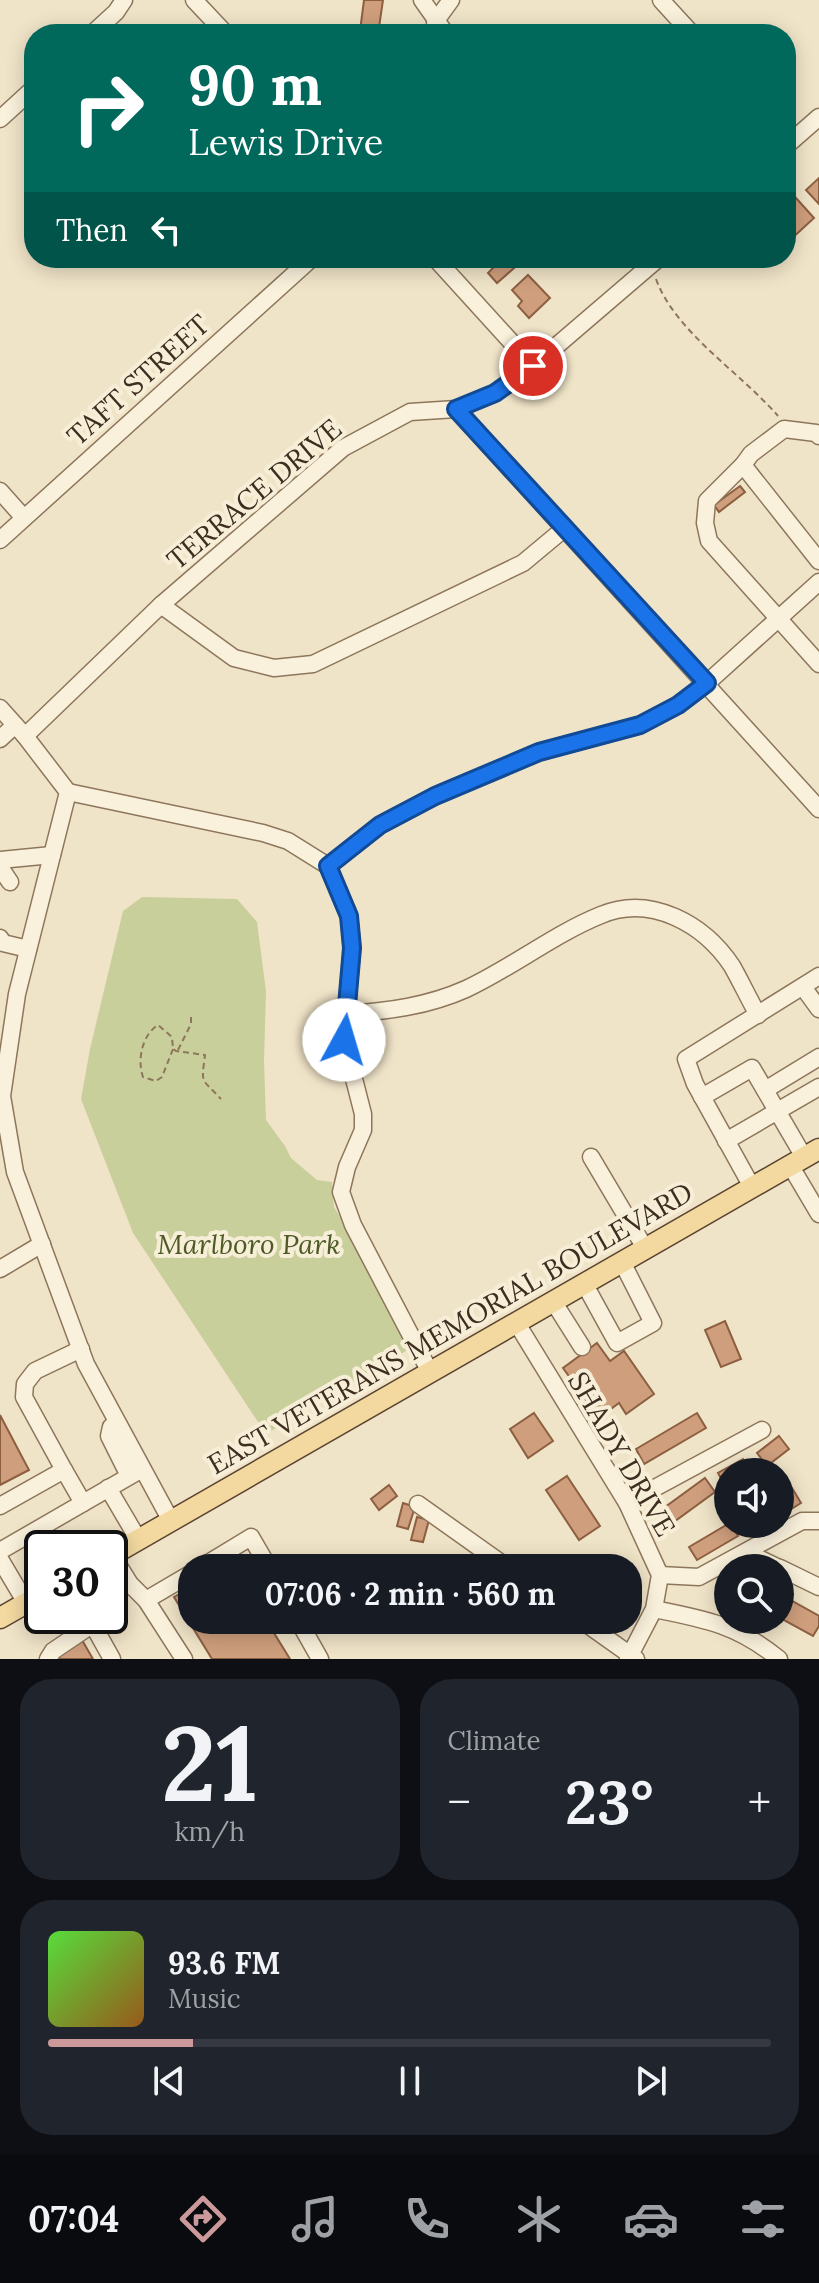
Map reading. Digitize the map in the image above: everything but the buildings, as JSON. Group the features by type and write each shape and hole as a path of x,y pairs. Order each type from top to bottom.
{"main road":[{"name":"EAST VETERANS MEMORIAL BOULEVARD","path":"128,1545 804,1157"},
{"path":"2,1619 24,1605"}],"street":[{"path":"103,24 124,0"},
{"path":"194,0 217,24"},
{"path":"422,0 438,24"},
{"path":"442,24 451,0"},
{"path":"661,0 683,24"},
{"path":"0,119 24,97"},
{"path":"796,135 819,117"},
{"name":"TAFT STREET","path":"0,540 301,268"},
{"path":"444,268 533,366"},
{"name":"TERRACE DRIVE","path":"0,739 20,730 343,448 410,412 456,409 495,393 533,366 643,268"},
{"path":"456,409 819,809"},
{"path":"819,436 784,429 751,454 707,501 705,523 709,541 819,664"},
{"path":"743,465 819,561"},
{"path":"0,491 24,518"},
{"path":"161,605 234,658 274,668 313,664 523,563 565,528"},
{"path":"328,866 380,825 435,796 539,752 640,725 678,705 707,683 819,582"},
{"path":"0,708 68,792 263,833 288,841 328,866 349,916 352,948 344,1040 363,1114 363,1130 347,1167 341,1192 353,1225 430,1372"},
{"path":"68,792 28,949 6,1020 2,1096 15,1172 81,1349 117,1423 135,1472 171,1521"},
{"path":"0,860 52,855"},
{"path":"0,867 10,882"},
{"path":"347,1014 392,1010 435,1001 468,988 602,914 639,908 674,914 707,937 731,965 758,1015"},
{"path":"1,946 28,949"},
{"path":"752,1187 702,1097 686,1059 819,976"},
{"path":"803,987 819,1009"},
{"path":"765,1090 817,1063"},
{"path":"702,1097 752,1068 804,1157 819,1214"},
{"path":"726,1141 819,1087"},
{"path":"591,1157 645,1248"},
{"path":"0,1269 42,1244"},
{"path":"584,1283 617,1343 653,1323 622,1262"},
{"path":"553,1301 582,1347"},
{"name":"SHADY DRIVE","path":"516,1322 627,1503 660,1575 654,1609 632,1658"},
{"path":"81,1349 35,1371 25,1384 24,1397 83,1503"},
{"path":"627,1503 762,1430"},
{"path":"0,1506 64,1470"},
{"path":"0,1551 135,1472"},
{"path":"108,1488 138,1539"},
{"path":"418,1504 488,1554"},
{"path":"660,1575 699,1577 802,1521 819,1521"},
{"path":"223,1554 251,1537 261,1554"},
{"path":"0,1559 24,1587"},
{"path":"794,1575 819,1587"},
{"path":"128,1581 146,1600 184,1659"},
{"path":"146,1600 178,1581"},
{"path":"654,1609 715,1621 759,1642 779,1659"},
{"path":"48,1659 74,1634"},
{"path":"99,1634 112,1659"},
{"path":"306,1634 320,1659"},
{"path":"600,1634 632,1658"}],"path":[{"path":"654,268 658,285 678,319 758,392 789,429"},
{"path":"178,1052 191,1024 191,1015"},
{"path":"158,1025 172,1037 173,1049 162,1077 156,1081 143,1077 139,1066 145,1036 153,1027 158,1025"},
{"path":"173,1049 205,1055 202,1077 205,1086 221,1099"}],"green space":[{"name":"Marlboro Park","path":"142,897 237,899 257,922 266,991 266,1120 291,1158 317,1180 332,1182 334,1207 416,1345 266,1434 133,1233 81,1099 123,911"}],"route":[{"path":"344,1040 352,948 349,916 328,866 380,825 435,796 539,752 640,725 678,705 707,683 456,409 495,393 533,366"}]}
